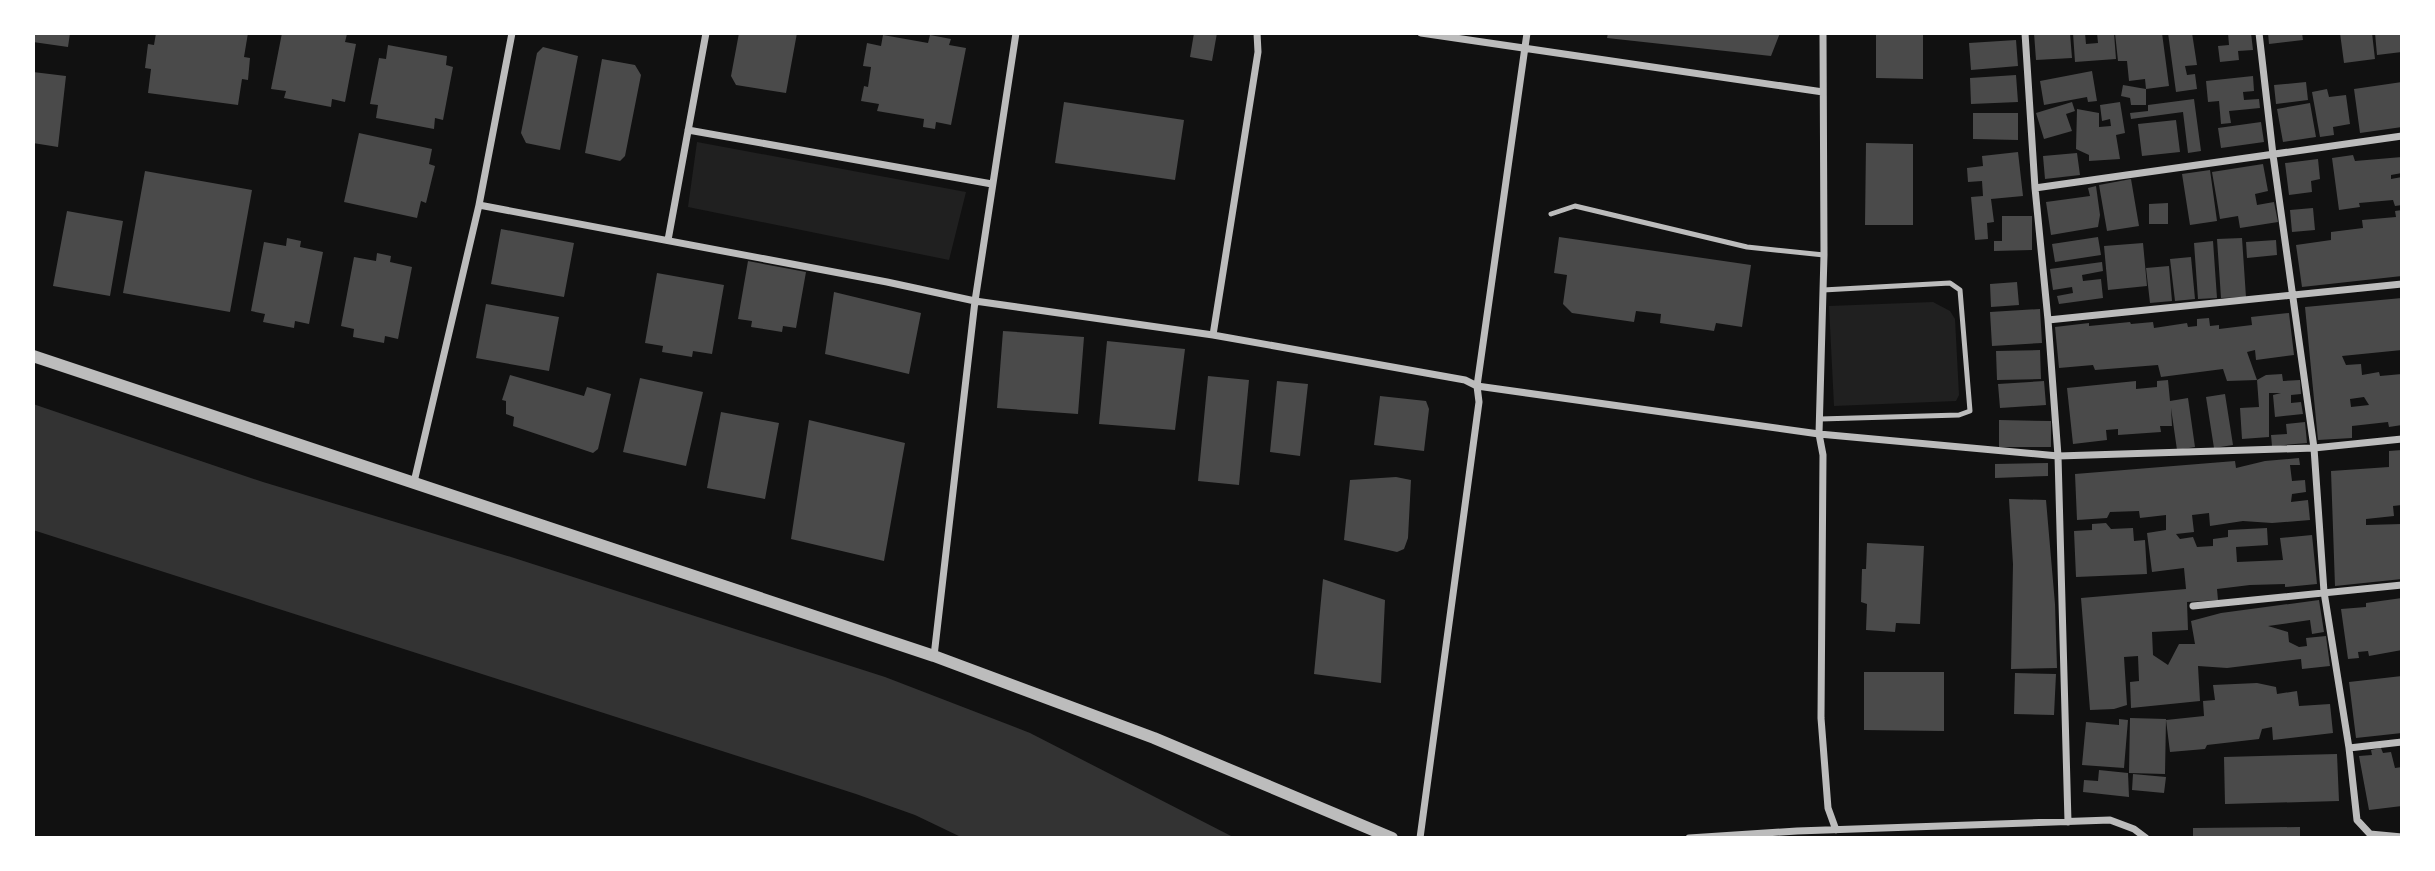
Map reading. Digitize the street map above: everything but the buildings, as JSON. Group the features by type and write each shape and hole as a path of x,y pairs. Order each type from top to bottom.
{"street":[{"path":"414,482 479,205 512,33"},
{"path":"668,240 706,33"},
{"path":"934,656 975,301 1016,33"},
{"path":"1213,335 1258,52 1257,33"},
{"path":"1421,33 1824,92"},
{"path":"1420,838 1479,402 1477,386 1527,33"},
{"path":"1823,33 1824,255 1819,419 1823,454 1821,718 1828,808 1836,830"},
{"path":"2025,33 2058,456 2067,822"},
{"path":"2259,33 2273,155 2314,448 2324,592 2349,748 2357,820 2370,834 2402,837"},
{"path":"688,130 992,184"},
{"path":"2035,188 2402,136"},
{"path":"479,205 975,301 1213,335 1465,380 1477,386 1819,434 2058,456 2314,448 2402,439"},
{"path":"2048,320 2402,284"},
{"path":"33,356 934,656 1154,738 1392,838"},
{"path":"2193,606 2402,585"},
{"path":"2349,748 2402,742"},
{"path":"1689,838 2110,821 2134,829 2146,838"}],"lane":[{"path":"1551,214 1575,206 1747,247 1824,255"},
{"path":"1819,419 1959,415 1970,411 1960,290 1950,283 1823,290"}],"shaded area":[{"path":"697,142 966,192 949,260 688,207"},
{"path":"1933,302 1950,311 1955,319 1959,395 1956,401 1834,406 1829,306"},
{"path":"33,404 263,482 511,557 885,677 1030,733 1235,838 963,838 915,815 856,794 33,530"}]}
